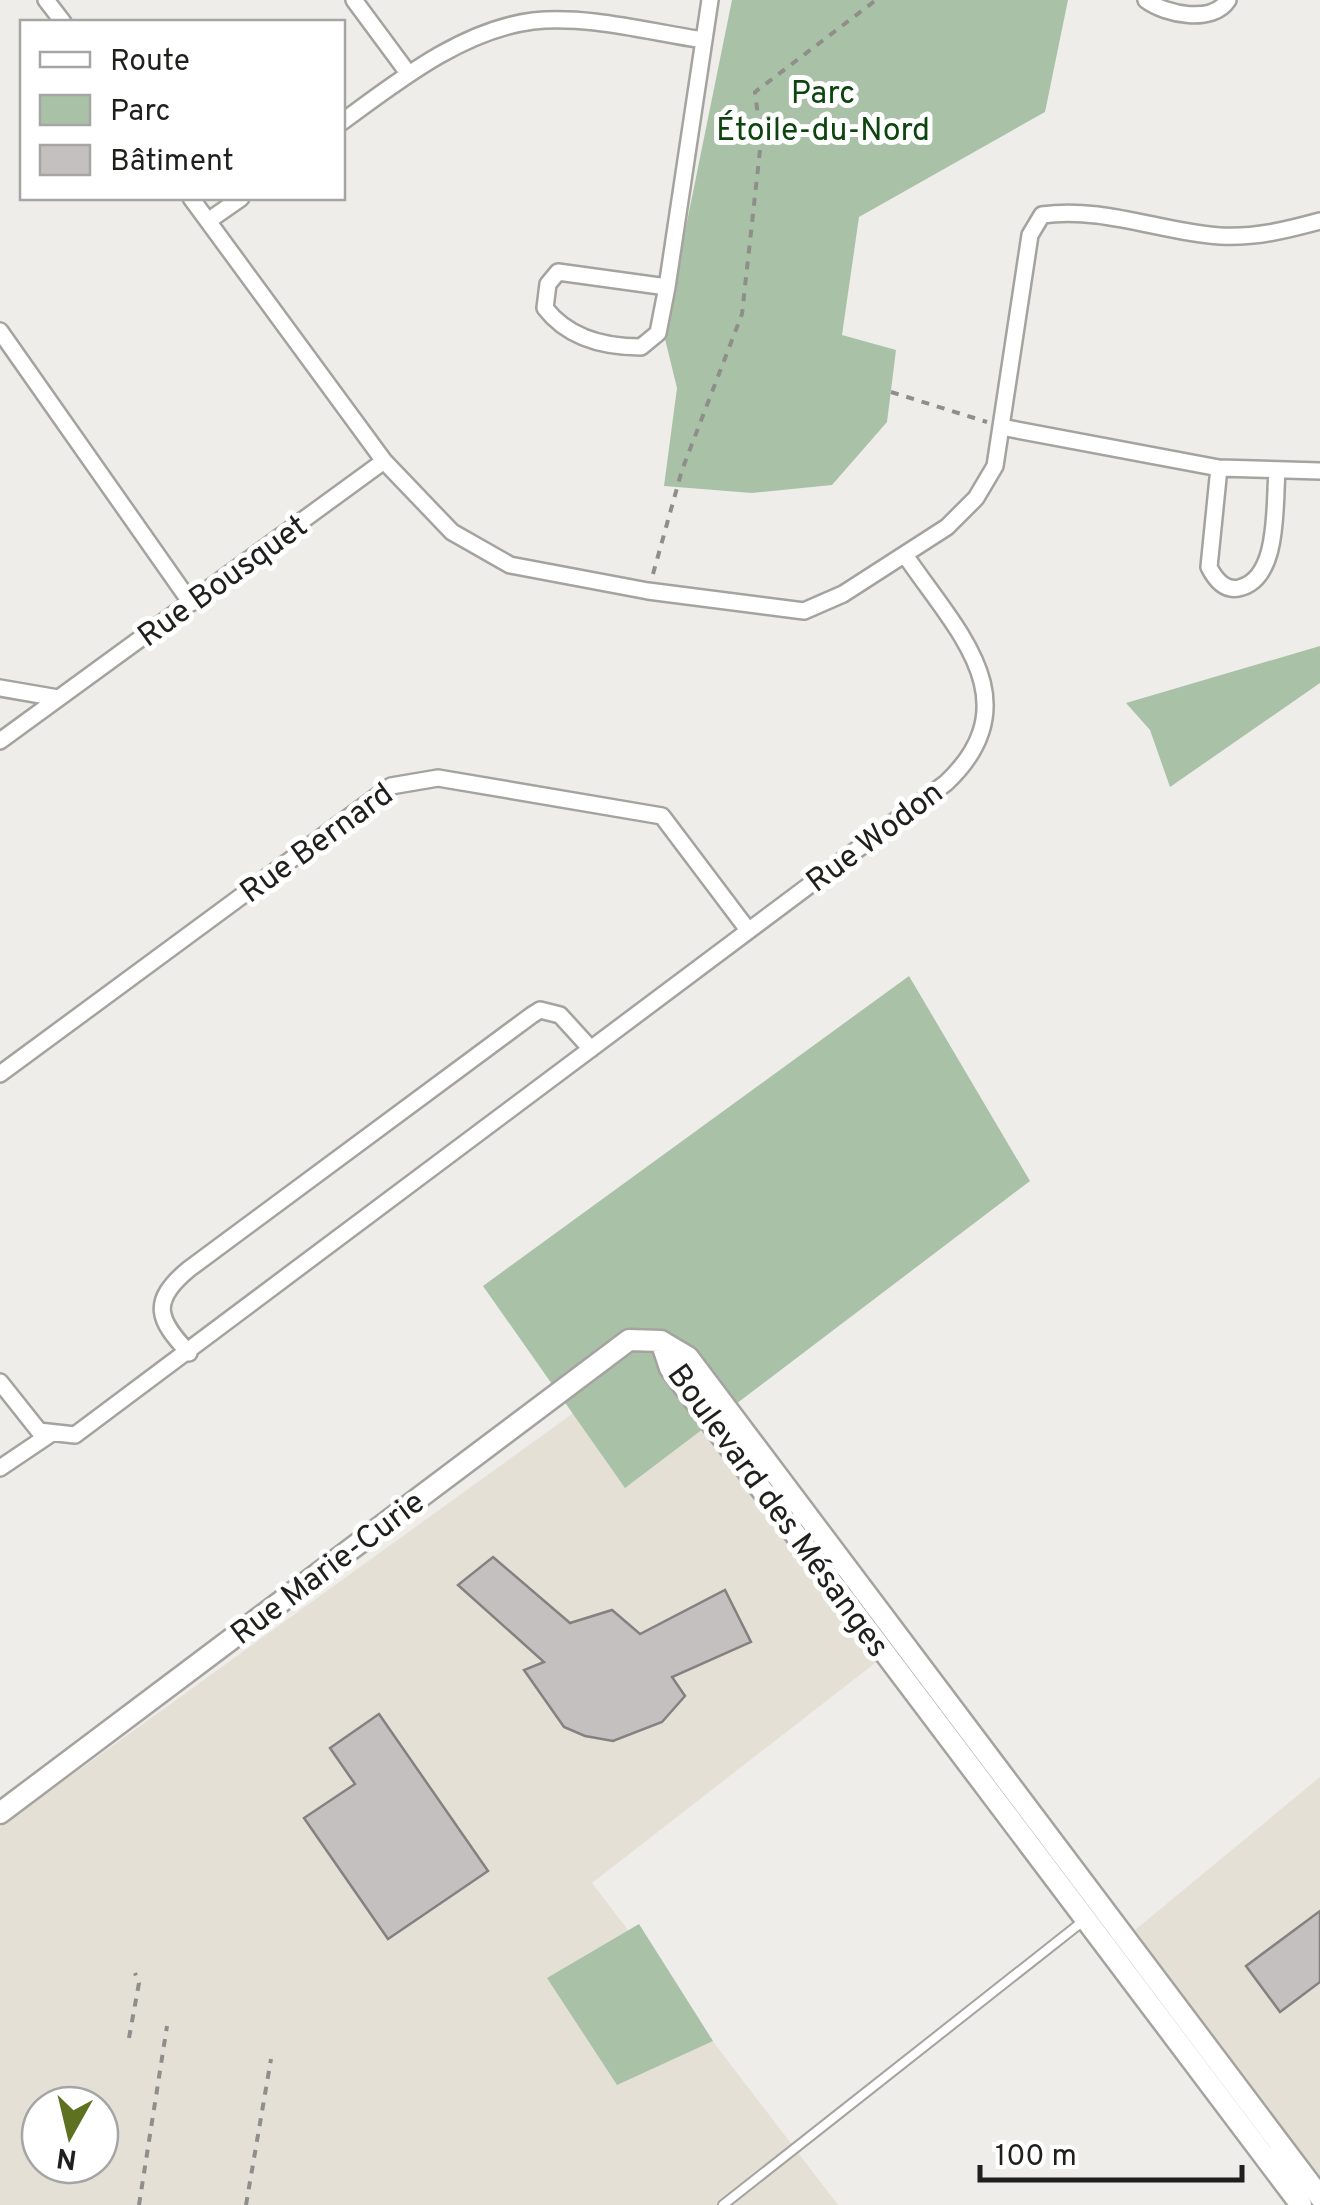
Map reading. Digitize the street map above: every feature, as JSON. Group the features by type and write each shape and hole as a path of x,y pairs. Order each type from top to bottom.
{"street":[{"path":"46,0 61,20"},
{"path":"354,0 408,73"},
{"path":"666,287 574,271 558,272 548,284 545,308 565,329 582,338 641,347 658,334 666,287 703,40 710,0"},
{"path":"1146,0 1166,10 1201,14 1213,13 1228,0"},
{"path":"345,120 408,73 446,53 531,22 576,20 703,40"},
{"path":"192,200 384,462 452,532 489,557 536,573 804,611 843,594 947,527 976,498 995,466 1030,235 1042,215 1069,211 1218,236 1252,236 1320,221"},
{"path":"208,221 237,200"},
{"path":"0,331 191,603"},
{"path":"1001,427 1219,468 1320,470"},
{"name":"Rue Bousquet","path":"0,741 384,462"},
{"path":"1219,468 1209,567 1220,584 1231,589 1251,584 1267,562 1277,472"},
{"name":"Rue Wodon","path":"0,1468 49,1435 76,1435 188,1354 946,783 966,764 983,728 986,700 980,665 904,555"},
{"path":"0,688 58,698"},
{"name":"Rue Bernard","path":"0,1074 391,786 413,778 456,780 662,816 748,930"},
{"path":"188,1354 162,1324 161,1306 168,1288 189,1269 540,1010 560,1014 592,1049"},
{"name":"Rue Marie-Curie","path":"0,1813 629,1340 661,1341"},
{"name":"Boulevard des Mésanges","path":"661,1341 688,1356 1320,2197"},
{"name":"Boulevard des Mésanges","path":"661,1341 670,1368 1083,1921 1301,2205"},
{"path":"0,1382 29,1423 49,1435"}],"lane":[{"path":"723,2205 1102,1907"}],"path":[{"path":"648,591 682,470 742,314 761,142 755,92 876,0"},
{"path":"891,392 1001,427"},
{"path":"129,2038 139,1983 135,1973"},
{"path":"138,2205 166,2026"},
{"path":"246,2205 271,2059"}],"shaded area":[{"path":"655,1354 879,1660 592,1883 838,2205 0,2205 0,1827"},
{"path":"1320,1777 1320,2178 1135,1930"}],"green space":[{"name":"Parc Étoile-du-Nord","path":"732,0 1068,0 1045,112 859,217 842,335 896,350 887,422 832,485 752,493 664,486 677,388 664,335"},
{"path":"1320,646 1320,683 1170,787 1150,730 1126,703"},
{"path":"909,976 1030,1181 625,1488 483,1286"},
{"path":"639,1924 713,2041 617,2085 547,1978"}],"building":[{"path":"493,1557 570,1623 612,1610 640,1634 725,1590 751,1642 672,1677 685,1696 662,1722 613,1741 585,1736 564,1727 524,1670 544,1662 458,1585"},
{"path":"379,1714 488,1871 388,1939 304,1818 355,1784 330,1748"},
{"path":"1320,1911 1320,1982 1280,2012 1246,1966"}]}
